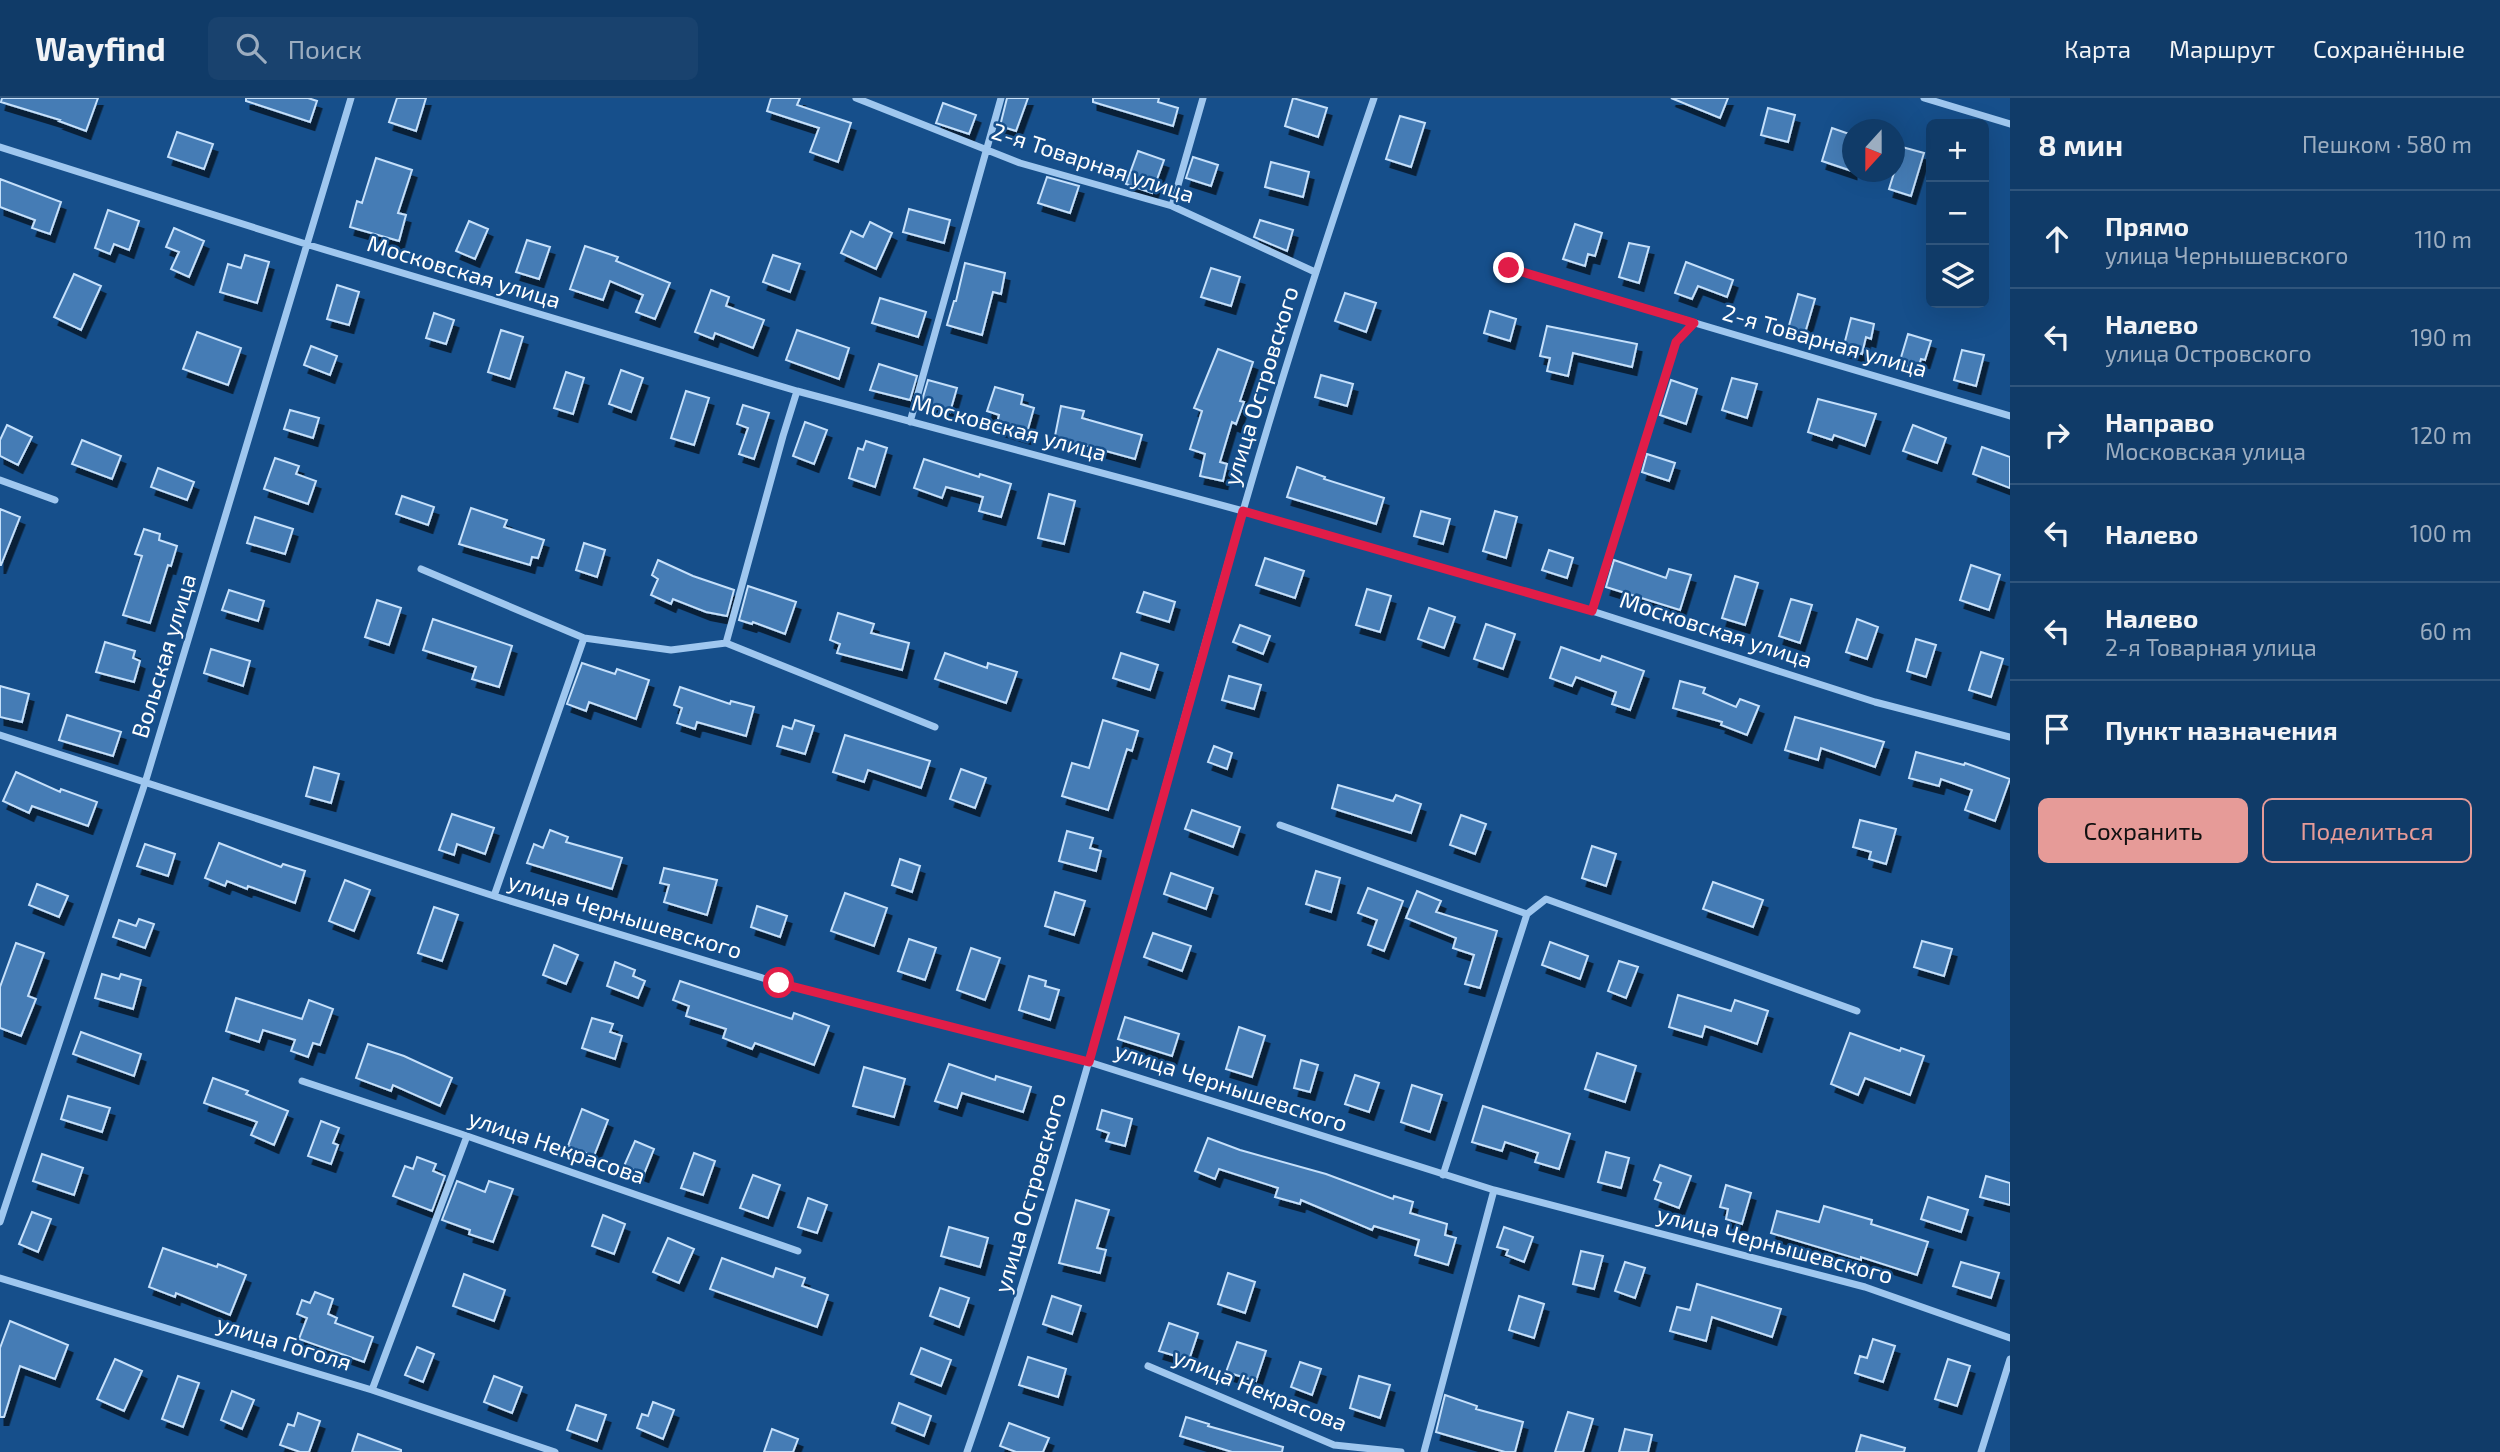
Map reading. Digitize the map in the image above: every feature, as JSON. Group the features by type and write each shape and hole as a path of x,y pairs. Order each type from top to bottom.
{"street":[{"name":"Вольская улица","path":"0,1222 145,783 309,245 351,98"},
{"name":"2-я Товарная улица","path":"856,98 988,148 1020,163 1172,206 1315,272"},
{"path":"910,422 1002,98"},
{"path":"1172,206 1203,98"},
{"name":"улица Островского","path":"967,1452 1012,1321 1089,1062 1243,511 1315,272 1374,98"},
{"path":"1924,98 2010,124"},
{"name":"Московская улица","path":"0,147 309,245 797,391 1243,511 1592,611 1875,702 2010,737"},
{"name":"2-я Товарная улица","path":"1509,268 2010,416"},
{"path":"1592,611 1676,342 1694,323"},
{"path":"726,643 797,391"},
{"path":"0,480 55,500"},
{"path":"421,569 584,638 671,650 726,643 936,727"},
{"path":"494,896 584,638"},
{"name":"улица Чернышевского","path":"0,735 494,896 779,983 1089,1062 1494,1190 1865,1287 2010,1338"},
{"path":"1280,825 1527,915"},
{"path":"1443,1175 1527,915 1546,900 1857,1011"},
{"name":"улица Некрасова","path":"302,1081 798,1251"},
{"path":"372,1390 467,1136"},
{"path":"1424,1452 1494,1190"},
{"name":"улица Гоголя","path":"0,1278 372,1390 555,1452"},
{"path":"1981,1452 2010,1359"},
{"name":"улица Некрасова","path":"1148,1366 1334,1445 1401,1452"}],"building":[{"path":"2,98 98,98 86,131 1,102"},
{"path":"246,98 308,98 317,101 310,122 246,101"},
{"path":"397,98 426,98 416,131 389,122"},
{"path":"771,98 800,98 797,105 851,123 838,162 810,152 819,128 767,111"},
{"path":"1007,98 1028,98 1016,131 1000,126"},
{"path":"1093,98 1159,98 1158,102 1178,108 1173,126 1093,102"},
{"path":"1293,98 1327,108 1318,137 1285,126"},
{"path":"1671,98 1728,98 1720,118"},
{"path":"943,103 976,115 969,134 936,123"},
{"path":"1768,108 1795,115 1788,142 1761,135"},
{"path":"1400,116 1425,123 1411,167 1386,159"},
{"path":"1832,128 1842,132 1842,168 1822,161"},
{"path":"177,132 213,144 204,169 168,157"},
{"path":"1905,148 1924,153 1911,196 1889,189 1891,182 1905,182"},
{"path":"1138,151 1164,160 1152,193 1126,184"},
{"path":"1193,157 1218,165 1211,186 1186,178"},
{"path":"376,158 412,170 398,213 406,215 399,241 350,227 357,201 362,203"},
{"path":"1271,162 1309,172 1303,197 1265,187"},
{"path":"1047,177 1079,186 1070,213 1038,203"},
{"path":"0,179 61,202 50,234 32,228 35,220 0,207"},
{"path":"909,209 950,220 944,243 903,232"},
{"path":"108,210 139,221 129,250 114,244 110,254 95,248"},
{"path":"1260,220 1293,230 1287,251 1254,237"},
{"path":"469,221 488,229 475,259 456,251"},
{"path":"870,222 892,233 876,269 841,253 851,231 863,237"},
{"path":"1575,224 1602,233 1595,256 1588,254 1585,266 1563,259"},
{"path":"174,228 204,241 189,277 171,269 179,252 166,247"},
{"path":"527,240 550,247 539,279 516,272"},
{"path":"1629,243 1649,247 1639,283 1619,277"},
{"path":"585,246 618,257 616,261 670,283 655,319 636,312 643,295 610,281 603,300 570,289"},
{"path":"245,255 269,262 257,303 220,292 228,264 241,268"},
{"path":"773,255 800,264 790,292 763,282"},
{"path":"1686,262 1733,280 1727,297 1698,286 1692,299 1675,293"},
{"path":"965,263 1005,273 1001,294 993,292 982,335 947,325"},
{"path":"1211,268 1240,277 1231,306 1201,297"},
{"path":"74,274 101,286 81,330 54,317"},
{"path":"337,285 359,292 349,325 327,319"},
{"path":"711,290 729,297 726,306 764,320 753,348 715,333 713,339 695,332"},
{"path":"1345,293 1376,303 1366,332 1335,321"},
{"path":"1798,294 1815,299 1805,333 1788,329"},
{"path":"880,298 926,312 918,337 872,323"},
{"path":"1490,311 1516,319 1510,341 1484,333"},
{"path":"434,313 454,320 446,344 426,338"},
{"path":"1851,318 1874,324 1871,339 1866,337 1862,354 1843,349"},
{"path":"1547,326 1637,344 1632,367 1573,353 1568,376 1547,371 1550,358 1540,356"},
{"path":"501,330 523,337 510,379 488,372"},
{"path":"797,330 849,348 839,379 786,360"},
{"path":"197,332 241,348 228,385 183,369"},
{"path":"1908,334 1931,341 1925,360 1921,359 1918,369 1899,364"},
{"path":"311,346 337,356 330,375 304,365"},
{"path":"1218,349 1253,362 1240,401 1244,402 1236,424 1232,422 1220,462 1227,464 1223,481 1200,476 1205,454 1190,449 1202,411 1194,408"},
{"path":"1962,350 1984,355 1976,386 1954,380"},
{"path":"879,364 917,376 910,400 870,390"},
{"path":"621,370 643,378 631,412 609,404"},
{"path":"566,372 584,378 573,414 554,408"},
{"path":"1321,375 1353,384 1347,406 1315,397"},
{"path":"1732,378 1757,384 1747,418 1722,410"},
{"path":"928,380 957,388 950,412 921,404"},
{"path":"1671,380 1697,389 1686,424 1660,415"},
{"path":"995,387 1023,395 1021,404 1034,408 1026,436 996,427 999,415 987,411"},
{"path":"686,391 709,398 694,445 671,438"},
{"path":"1818,399 1876,414 1865,446 1834,435 1832,440 1808,432"},
{"path":"743,405 769,413 754,459 739,454 748,428 737,424"},
{"path":"1061,406 1084,411 1082,418 1142,435 1135,459 1077,443 1077,446 1054,441"},
{"path":"290,410 319,418 313,438 284,429"},
{"path":"805,422 827,430 814,464 793,456"},
{"path":"7,425 32,437 18,465 0,456 0,440"},
{"path":"1913,425 1946,438 1937,463 1903,451"},
{"path":"82,440 121,456 112,479 72,464"},
{"path":"866,441 887,448 875,487 849,478 858,448 863,450"},
{"path":"1982,447 2010,457 2010,488 1973,474"},
{"path":"1647,454 1675,463 1669,481 1642,472"},
{"path":"275,458 299,466 296,474 316,481 308,504 264,489"},
{"path":"924,459 979,477 980,474 1011,484 1001,517 979,511 983,497 946,487 942,498 914,488"},
{"path":"1297,467 1325,477 1324,479 1384,498 1376,524 1287,497"},
{"path":"158,468 194,482 187,500 151,487"},
{"path":"1049,494 1075,501 1064,544 1038,538"},
{"path":"402,496 434,507 428,525 396,514"},
{"path":"471,508 507,520 504,527 544,540 538,558 532,557 530,565 459,544"},
{"path":"0,509 20,517 1,565 0,565"},
{"path":"1421,511 1450,519 1443,544 1414,536"},
{"path":"1495,511 1517,517 1506,558 1483,551"},
{"path":"255,517 293,529 285,554 247,543"},
{"path":"144,529 160,534 159,540 177,546 171,566 168,565 150,623 123,615 142,556 135,554"},
{"path":"584,543 605,550 597,577 576,570"},
{"path":"1549,550 1573,558 1567,578 1542,570"},
{"path":"1265,558 1304,571 1295,598 1256,585"},
{"path":"658,560 734,590 727,616 706,612 673,599 671,604 651,595 658,579 652,575"},
{"path":"1614,560 1666,578 1669,569 1691,575 1680,610 1606,587"},
{"path":"1971,565 2000,575 1989,610 1960,600"},
{"path":"1735,576 1758,583 1745,625 1722,618"},
{"path":"748,586 796,602 785,634 753,622 752,624 739,620"},
{"path":"1367,589 1391,596 1380,632 1356,625"},
{"path":"229,590 264,601 258,621 222,610"},
{"path":"1144,592 1175,602 1169,622 1137,612"},
{"path":"1791,599 1812,605 1800,643 1779,636"},
{"path":"377,600 401,608 389,645 365,637"},
{"path":"1429,608 1455,617 1444,648 1418,639"},
{"path":"838,613 874,624 871,633 909,643 902,670 837,653 840,644 830,640"},
{"path":"433,619 512,646 499,687 472,679 476,667 423,650"},
{"path":"1857,619 1878,627 1867,659 1846,652"},
{"path":"1486,624 1515,634 1503,669 1474,659"},
{"path":"1240,625 1270,636 1263,654 1233,642"},
{"path":"1916,639 1936,645 1926,677 1907,671"},
{"path":"105,642 135,651 133,658 140,661 134,682 96,672"},
{"path":"1561,647 1600,661 1602,656 1644,671 1630,710 1612,704 1616,692 1576,677 1572,686 1550,678"},
{"path":"211,649 250,661 243,686 204,673"},
{"path":"1981,652 2003,659 1991,697 1969,690"},
{"path":"945,653 987,668 988,663 1017,672 1006,703 935,679"},
{"path":"1121,653 1158,665 1150,690 1113,678"},
{"path":"582,663 615,674 617,669 649,680 636,719 589,702 586,711 567,704"},
{"path":"1229,676 1261,685 1254,709 1222,700"},
{"path":"1680,681 1705,688 1703,693 1736,707 1740,699 1759,706 1747,735 1721,725 1722,722 1673,708"},
{"path":"0,686 29,694 22,722 0,717"},
{"path":"680,687 730,704 731,701 754,707 746,736 697,722 695,729 677,723 682,708 674,705"},
{"path":"67,715 121,732 113,756 59,740"},
{"path":"1795,717 1884,742 1875,767 1821,748 1818,760 1785,750"},
{"path":"795,720 814,726 805,754 777,746 783,726 792,729"},
{"path":"1103,720 1138,731 1132,751 1127,749 1108,810 1062,796 1072,763 1089,768"},
{"path":"845,735 930,761 921,788 868,770 864,782 833,772"},
{"path":"1214,746 1232,753 1227,769 1208,762"},
{"path":"1916,752 1964,765 1965,763 2010,779 1995,821 1965,810 1972,790 1941,779 1939,786 1909,778"},
{"path":"314,767 339,774 331,803 306,796"},
{"path":"961,769 986,778 975,808 950,799"},
{"path":"16,772 60,792 61,789 97,802 88,826 32,806 29,813 3,801"},
{"path":"1338,785 1393,801 1396,795 1421,804 1411,833 1332,808"},
{"path":"1192,810 1240,827 1233,847 1185,829"},
{"path":"452,814 494,828 485,854 457,844 454,855 439,850"},
{"path":"1461,815 1486,824 1475,854 1450,845"},
{"path":"1860,820 1896,829 1886,864 1869,859 1871,852 1853,847"},
{"path":"550,830 568,837 566,842 622,858 612,889 527,863 534,844 543,848"},
{"path":"1067,831 1093,838 1090,848 1101,851 1096,871 1059,861"},
{"path":"219,843 281,867 283,864 305,871 295,903 248,886 247,889 227,881 225,886 205,878"},
{"path":"145,844 175,854 168,876 137,866"},
{"path":"1592,846 1616,854 1606,886 1582,878"},
{"path":"900,859 920,866 912,892 892,885"},
{"path":"664,868 717,880 707,915 664,902 669,885 660,883"},
{"path":"1316,871 1340,878 1331,912 1306,904"},
{"path":"1171,873 1213,888 1206,909 1164,894"},
{"path":"345,880 370,890 354,931 329,921"},
{"path":"1713,882 1763,900 1753,927 1703,909"},
{"path":"37,884 68,896 59,917 29,905"},
{"path":"1368,888 1403,901 1384,951 1368,945 1377,920 1358,913"},
{"path":"1417,891 1441,901 1436,912 1497,931 1480,988 1465,984 1474,955 1453,948 1456,938 1406,918"},
{"path":"1055,892 1085,901 1074,935 1045,926"},
{"path":"845,893 887,908 874,946 831,931"},
{"path":"757,906 787,916 780,937 751,927"},
{"path":"434,907 458,915 442,961 418,953"},
{"path":"139,919 154,924 145,948 113,937 119,920 136,926"},
{"path":"1153,933 1191,946 1182,971 1144,957"},
{"path":"909,939 936,948 925,980 898,971"},
{"path":"1922,941 1952,949 1944,976 1914,967"},
{"path":"1550,942 1588,956 1580,979 1542,965"},
{"path":"16,943 44,953 28,996 36,999 21,1036 0,1028 0,987"},
{"path":"554,945 578,955 566,984 543,975"},
{"path":"971,948 1000,958 985,1000 957,990"},
{"path":"1619,961 1638,967 1626,998 1608,991"},
{"path":"615,962 635,970 633,976 645,981 638,998 607,986"},
{"path":"102,974 119,979 121,974 141,980 133,1009 95,998"},
{"path":"1029,976 1046,981 1045,986 1059,990 1050,1020 1019,1010"},
{"path":"680,981 792,1019 794,1013 829,1026 814,1065 755,1043 752,1049 723,1038 726,1029 686,1016 689,1006 673,1000"},
{"path":"1678,995 1731,1011 1735,1000 1768,1011 1757,1044 1705,1026 1702,1037 1669,1027"},
{"path":"236,998 302,1019 309,1000 333,1009 320,1045 313,1043 308,1057 291,1051 295,1040 263,1030 259,1042 226,1031"},
{"path":"1125,1017 1179,1034 1172,1056 1118,1039"},
{"path":"592,1018 613,1024 610,1032 622,1036 615,1059 582,1048"},
{"path":"1239,1027 1265,1036 1252,1077 1226,1069"},
{"path":"81,1032 141,1054 134,1076 73,1054"},
{"path":"1850,1033 1900,1051 1901,1048 1924,1056 1910,1095 1865,1078 1858,1095 1831,1084"},
{"path":"368,1044 404,1056 452,1078 440,1106 393,1085 391,1091 356,1078"},
{"path":"1597,1053 1636,1066 1625,1102 1585,1089"},
{"path":"1301,1060 1318,1065 1310,1092 1294,1088"},
{"path":"949,1064 995,1080 996,1076 1031,1087 1023,1112 962,1093 957,1108 935,1101"},
{"path":"864,1067 905,1079 894,1117 853,1106"},
{"path":"1355,1075 1379,1083 1369,1112 1345,1104"},
{"path":"213,1078 248,1091 246,1094 288,1111 274,1145 251,1135 257,1122 204,1103"},
{"path":"1412,1085 1442,1095 1430,1132 1401,1122"},
{"path":"68,1096 110,1108 102,1132 61,1119"},
{"path":"1483,1106 1570,1134 1559,1169 1535,1162 1538,1153 1505,1142 1502,1151 1472,1142"},
{"path":"582,1109 608,1120 594,1156 568,1146"},
{"path":"1102,1110 1132,1119 1125,1146 1106,1141 1109,1133 1097,1129"},
{"path":"321,1121 339,1128 333,1143 338,1145 331,1164 308,1156"},
{"path":"1208,1138 1240,1150 1326,1174 1393,1199 1394,1196 1413,1202 1410,1213 1447,1224 1445,1235 1456,1238 1448,1265 1415,1255 1419,1240 1374,1226 1372,1230 1301,1200 1300,1204 1275,1197 1278,1188 1219,1169 1215,1179 1195,1171"},
{"path":"635,1141 654,1149 644,1174 624,1166"},
{"path":"1606,1152 1629,1158 1621,1188 1598,1182"},
{"path":"694,1153 715,1161 703,1195 681,1188"},
{"path":"42,1154 83,1168 74,1195 33,1181"},
{"path":"417,1157 436,1164 433,1171 445,1176 432,1211 393,1196 405,1166 413,1169"},
{"path":"1660,1165 1691,1176 1679,1208 1655,1199 1661,1183 1654,1180"},
{"path":"753,1175 780,1185 768,1218 740,1208"},
{"path":"1986,1176 2010,1183 2010,1205 1980,1197"},
{"path":"457,1181 485,1192 489,1181 513,1189 493,1242 469,1234 470,1230 442,1220"},
{"path":"1726,1185 1751,1193 1742,1224 1726,1219 1728,1209 1720,1207"},
{"path":"1928,1197 1968,1210 1961,1232 1921,1219"},
{"path":"808,1198 827,1205 817,1233 798,1227"},
{"path":"1076,1200 1109,1210 1097,1248 1106,1250 1100,1273 1059,1263"},
{"path":"1824,1206 1872,1220 1871,1224 1928,1242 1917,1275 1771,1233 1777,1211 1819,1222"},
{"path":"32,1212 51,1219 38,1252 19,1244"},
{"path":"603,1215 625,1224 614,1254 592,1246"},
{"path":"949,1227 988,1238 980,1267 941,1256"},
{"path":"1504,1227 1533,1237 1524,1262 1506,1255 1508,1250 1497,1247"},
{"path":"668,1238 694,1249 679,1283 653,1272"},
{"path":"163,1248 246,1275 230,1315 176,1293 175,1297 149,1287"},
{"path":"1581,1251 1603,1256 1594,1289 1573,1284"},
{"path":"722,1258 773,1277 776,1268 805,1278 802,1286 828,1295 817,1327 710,1289"},
{"path":"1625,1262 1645,1268 1635,1298 1615,1291"},
{"path":"1961,1262 1999,1273 1991,1298 1953,1286"},
{"path":"1228,1273 1255,1282 1245,1313 1218,1304"},
{"path":"464,1274 505,1290 494,1321 453,1306"},
{"path":"1697,1284 1781,1309 1772,1337 1712,1317 1706,1341 1670,1331 1677,1307 1690,1310"},
{"path":"940,1288 969,1298 959,1327 930,1316"},
{"path":"315,1292 333,1299 328,1314 337,1318 335,1323 373,1337 364,1362 299,1339 307,1318 297,1314 302,1300 310,1303"},
{"path":"1052,1296 1081,1306 1072,1334 1043,1324"},
{"path":"1519,1296 1544,1304 1534,1338 1509,1330"},
{"path":"10,1321 68,1345 55,1379 20,1366 4,1417 0,1417 0,1348"},
{"path":"1169,1323 1198,1333 1189,1360 1159,1351"},
{"path":"1873,1339 1895,1346 1883,1382 1855,1373 1860,1356 1867,1358"},
{"path":"1237,1342 1266,1351 1256,1381 1226,1372"},
{"path":"417,1347 434,1354 423,1382 405,1375"},
{"path":"921,1348 951,1360 941,1386 911,1374"},
{"path":"1028,1357 1066,1369 1058,1397 1019,1385"},
{"path":"115,1359 142,1371 124,1411 97,1399"},
{"path":"1948,1359 1970,1366 1957,1406 1935,1399"},
{"path":"1300,1362 1321,1369 1312,1395 1291,1387"},
{"path":"178,1376 199,1383 183,1427 162,1419"},
{"path":"494,1376 522,1387 512,1413 484,1402"},
{"path":"1359,1376 1390,1385 1380,1418 1350,1408"},
{"path":"232,1391 254,1400 242,1429 221,1420"},
{"path":"1445,1395 1477,1406 1476,1409 1523,1422 1515,1452 1505,1452 1436,1432"},
{"path":"653,1402 674,1410 663,1439 637,1428 642,1414 648,1416"},
{"path":"899,1403 931,1416 924,1436 892,1423"},
{"path":"576,1405 606,1415 597,1441 567,1430"},
{"path":"1568,1412 1593,1419 1583,1452 1555,1452"},
{"path":"298,1413 320,1421 309,1452 300,1452 280,1445 288,1424 294,1426"},
{"path":"1186,1417 1283,1447 1282,1452 1232,1452 1180,1436"},
{"path":"1009,1423 1049,1438 1043,1452 1016,1452 1000,1446"},
{"path":"772,1429 798,1439 793,1452 764,1452"},
{"path":"1625,1429 1652,1435 1648,1452 1619,1452"},
{"path":"358,1434 401,1450 401,1452 352,1452"},
{"path":"1861,1435 1905,1448 1904,1452 1856,1452"}],"route":[{"path":"779,983 1089,1062 1243,511 1592,611 1676,342 1694,323 1509,268"}]}
